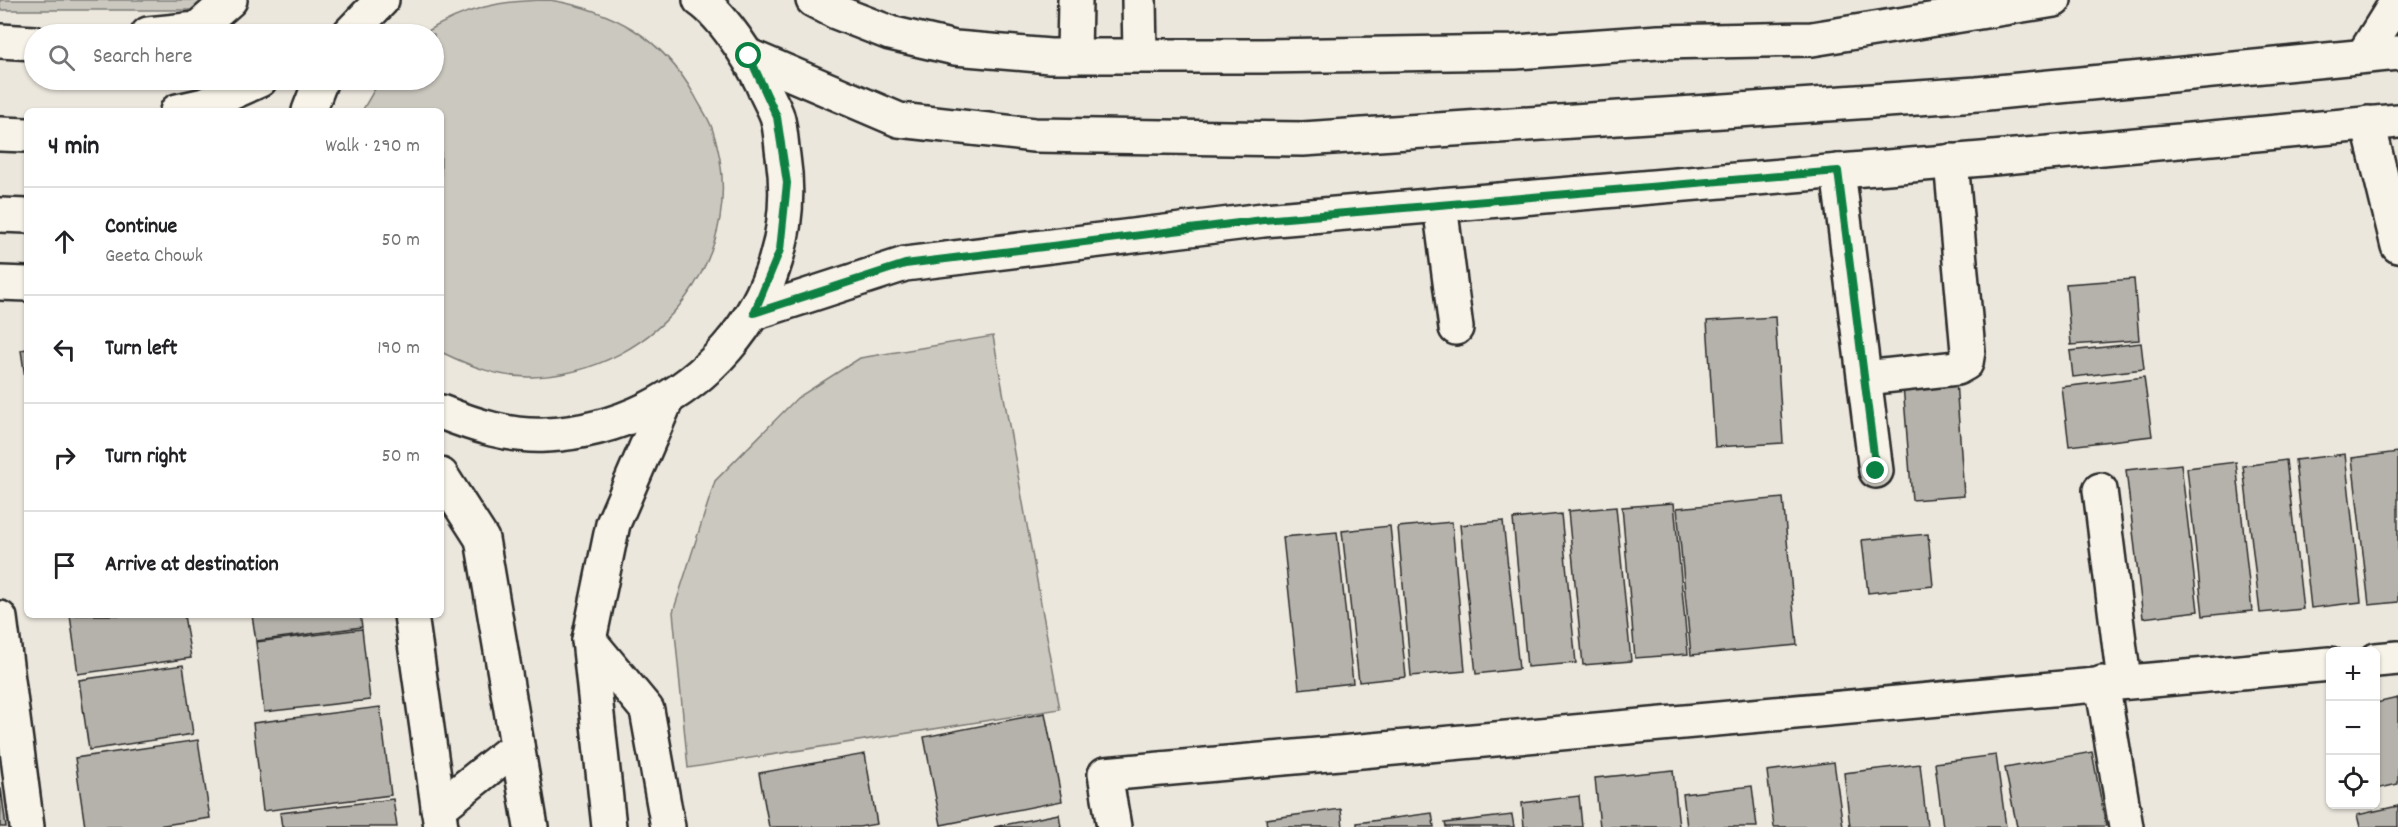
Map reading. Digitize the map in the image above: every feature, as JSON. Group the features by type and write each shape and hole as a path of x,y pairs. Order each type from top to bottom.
{"street":[{"path":"203,24 230,0"},
{"path":"359,24 382,0"},
{"path":"444,413 482,428 545,435 608,426 666,401 715,363 754,313 780,250 787,183 777,117 749,56 700,0"},
{"path":"813,0 836,12 890,33 955,48 1074,56 1515,52 1659,42 1812,39 2054,0"},
{"path":"1074,56 1076,0"},
{"path":"1139,0 1140,55"},
{"path":"2363,57 2398,0"},
{"path":"0,41 24,42"},
{"path":"749,56 899,120 1034,135 1303,139 1977,94 2398,53"},
{"path":"190,108 204,105 238,90"},
{"path":"310,108 317,90"},
{"path":"754,313 905,264 1263,220 2383,122 2398,246"},
{"path":"0,134 24,135"},
{"path":"1865,378 1957,368 1966,363 1968,351 1951,161"},
{"path":"1838,171 1876,471"},
{"path":"1440,205 1456,328"},
{"path":"0,214 24,216"},
{"path":"0,283 24,284"},
{"path":"609,827 589,640 613,524 666,401"},
{"path":"444,480 482,539 531,827"},
{"path":"2100,490 2113,682 2126,827"},
{"path":"0,618 27,827"},
{"path":"411,618 439,818"},
{"path":"589,640 647,710 668,827"},
{"path":"2380,660 2398,658"},
{"path":"1114,827 1105,774 2326,664"},
{"path":"439,818 517,746"}],"shaded area":[{"path":"0,0 208,0 200,10 0,10"},
{"path":"532,0 550,0 595,11 634,30 651,43 682,75 695,96 712,128 722,174 720,219 707,260 686,298 656,329 620,354 578,370 520,377 485,370 444,353 444,108 364,108 374,90 444,90 444,24 440,24 484,7"},
{"path":"993,336 1060,709 688,768 673,612 715,481 797,398 860,358"}],"building":[{"path":"2134,279 2139,340 2071,345 2066,284"},
{"path":"1775,317 1783,443 1715,447 1707,321"},
{"path":"2141,343 2144,369 2073,377 2070,351"},
{"path":"21,350 24,350 24,370"},
{"path":"2144,377 2152,436 2069,446 2062,387"},
{"path":"1956,381 1964,496 1912,500 1903,385"},
{"path":"2398,452 2398,602 2369,605 2352,458"},
{"path":"2345,454 2361,602 2311,608 2295,460"},
{"path":"2286,460 2303,609 2260,613 2243,466"},
{"path":"2236,462 2252,611 2203,616 2187,468"},
{"path":"2181,464 2198,611 2143,618 2126,470"},
{"path":"1783,498 1797,645 1691,655 1677,508"},
{"path":"1674,503 1688,654 1635,658 1622,507"},
{"path":"1616,507 1631,661 1583,665 1568,511"},
{"path":"1561,514 1576,663 1527,667 1513,519"},
{"path":"1503,521 1519,669 1476,674 1460,525"},
{"path":"1452,522 1465,671 1411,676 1398,527"},
{"path":"1390,526 1406,677 1359,682 1342,531"},
{"path":"1337,532 1353,683 1299,689 1283,537"},
{"path":"1928,534 1933,586 1868,593 1862,540"},
{"path":"70,618 184,618 191,658 78,674"},
{"path":"252,618 360,618 362,627 256,641"},
{"path":"362,629 370,700 264,712 256,642"},
{"path":"183,665 193,734 89,750 79,680"},
{"path":"2398,698 2398,784 2380,788 2380,755 2380,702"},
{"path":"380,707 391,795 263,811 253,723"},
{"path":"1045,713 1062,801 941,825 924,737"},
{"path":"198,740 210,818 151,827 85,827 75,758"},
{"path":"2092,752 2106,826 2017,827 2005,768"},
{"path":"865,754 877,824 859,827 769,827 759,773"},
{"path":"1996,755 2006,827 1943,827 1935,763"},
{"path":"1834,762 1843,827 1774,827 1767,771"},
{"path":"1920,764 1927,827 1850,827 1844,773"},
{"path":"1673,770 1679,827 1600,827 1595,778"},
{"path":"1752,786 1757,827 1687,827 1683,794"},
{"path":"1,788 6,827 0,827"},
{"path":"1579,796 1582,827 1524,827 1522,803"},
{"path":"393,799 397,827 282,827 280,813"},
{"path":"2398,806 2398,827 2360,827 2357,815"},
{"path":"1341,809 1343,827 1267,827 1266,819"},
{"path":"1432,813 1434,827 1357,827 1357,823"},
{"path":"1059,814 1061,827 994,827"},
{"path":"1512,815 1514,827 1446,827 1445,823"}],"route":[{"path":"749,56 777,117 787,183 780,250 754,313 905,264 1263,220 1838,171 1876,471"}]}
